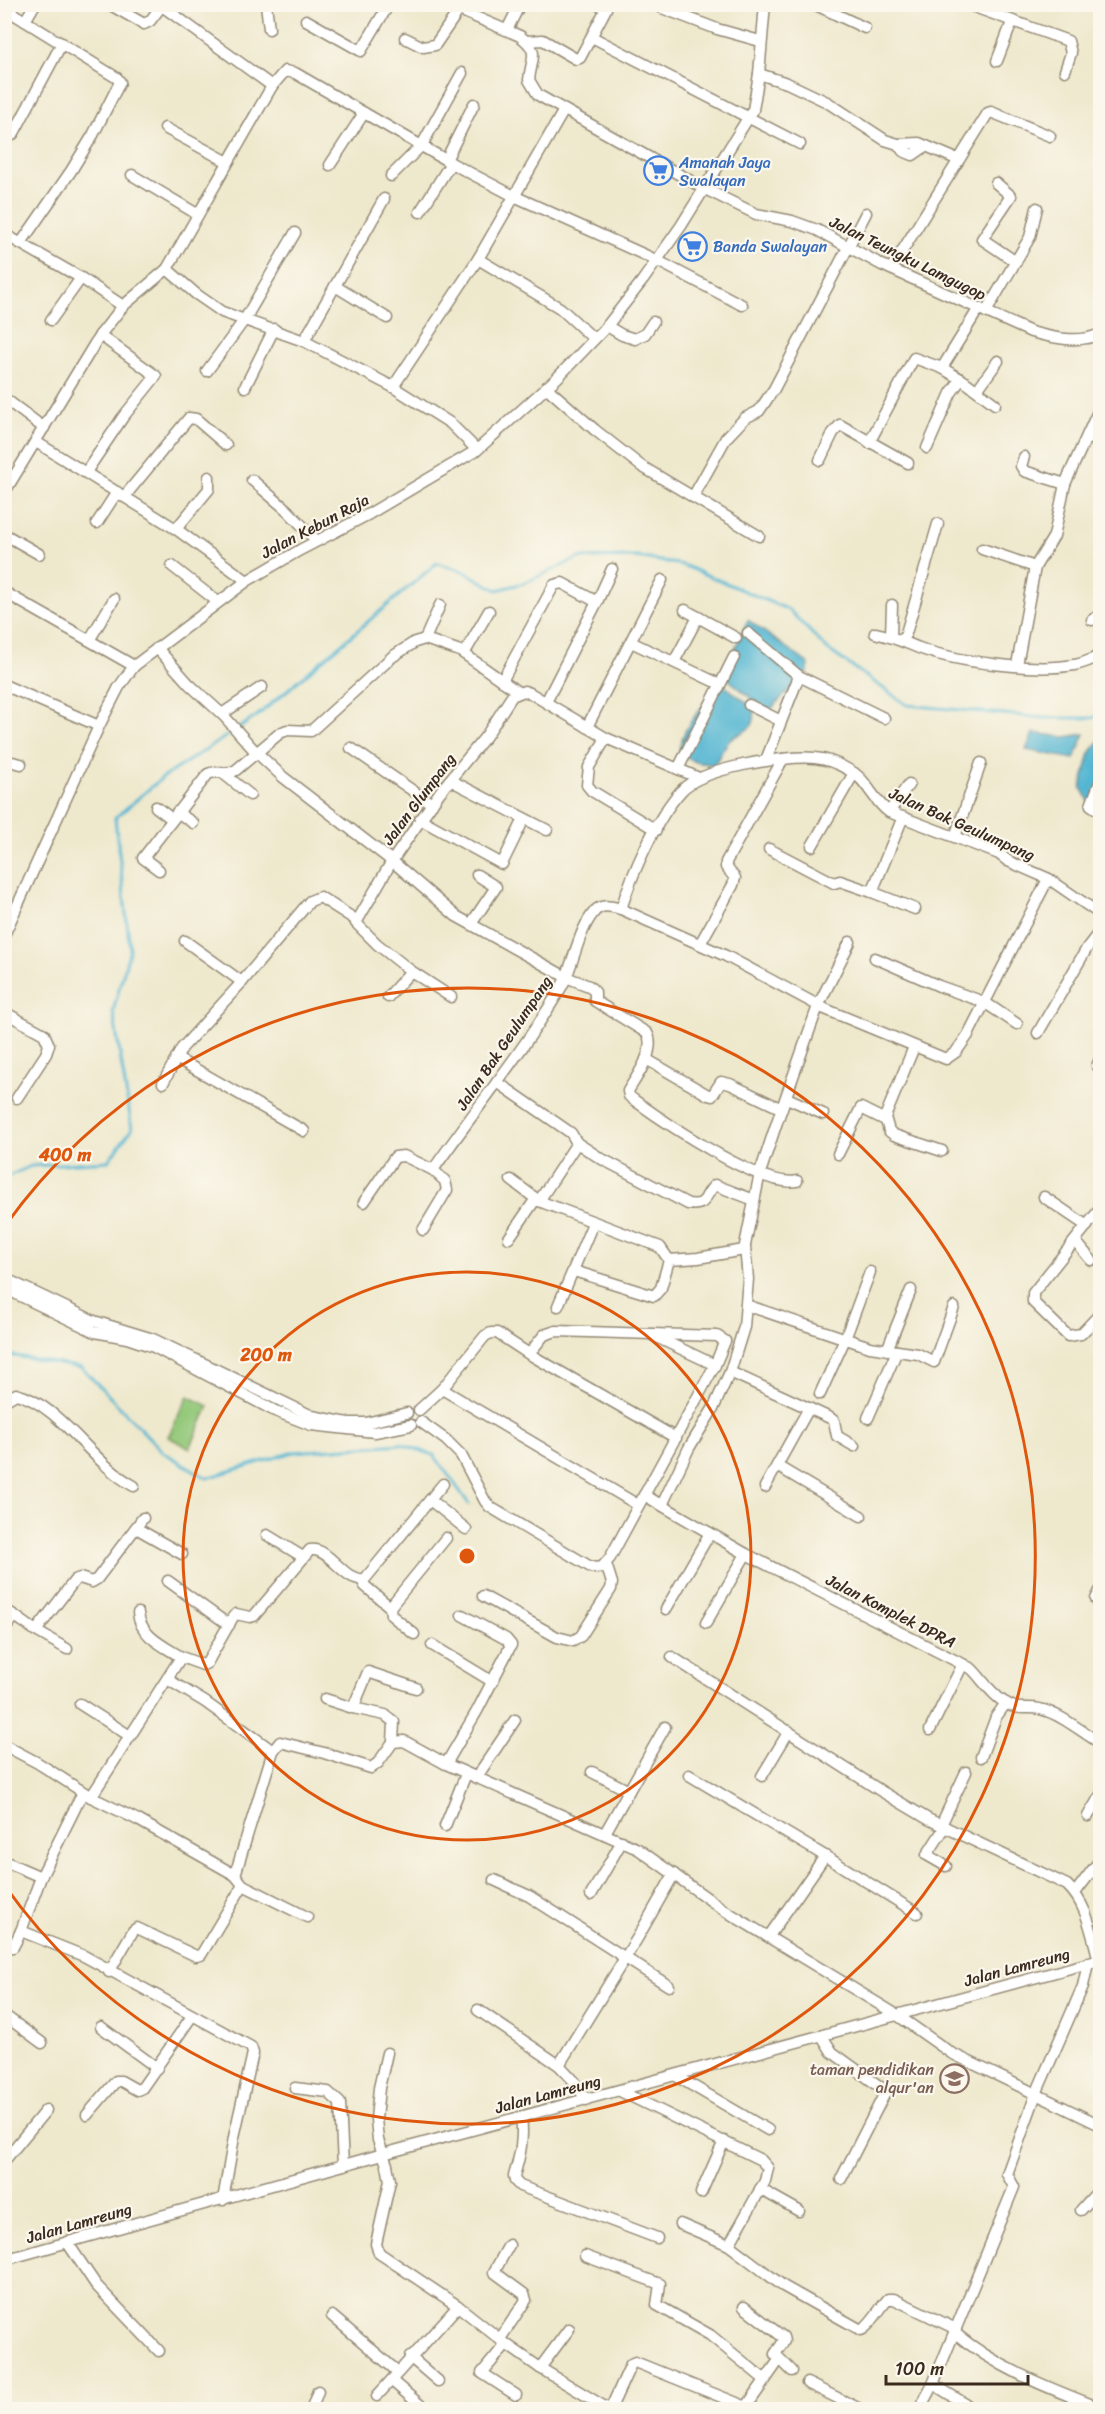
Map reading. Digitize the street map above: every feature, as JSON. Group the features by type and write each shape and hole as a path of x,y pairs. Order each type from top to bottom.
{"street":[{"path":"25,21 35,4"},
{"path":"109,4 144,24 150,21 162,5 272,86"},
{"path":"266,4 269,29"},
{"path":"306,20 361,51 389,4"},
{"path":"446,4 507,30 526,41 543,40 576,59 580,58 592,37 604,6"},
{"path":"507,30 520,4"},
{"name":"Jalan Kebun Raja","path":"5,931 99,726 119,687 134,666 247,581 316,541 369,514 477,450 546,387 606,326 643,280 749,119 755,104 765,4"},
{"path":"814,4 865,28"},
{"path":"966,4 1068,41 1071,53 1065,71"},
{"path":"662,8 717,29 760,41"},
{"path":"4,24 7,10 117,78 119,85 71,171 21,243"},
{"path":"405,38 423,47 435,45 459,10"},
{"path":"996,61 1012,22"},
{"path":"592,37 800,144"},
{"name":"Jalan Teungku Lamgugop","path":"526,41 534,52 529,80 538,95 705,189 756,214 809,227 891,269 1031,332 1046,336 1099,339"},
{"path":"4,134 11,136 14,134 62,43"},
{"path":"4,493 100,335 123,306 167,269 272,86 285,71 290,70 448,161 514,196 656,260 742,305"},
{"path":"392,176 422,145 462,73"},
{"path":"759,74 804,90 841,110 885,140 898,144 913,143 926,146 954,158 960,158"},
{"path":"420,212 448,161 474,104"},
{"path":"393,387 478,259 564,110"},
{"path":"891,269 988,113 991,112 1050,136"},
{"path":"330,165 364,113"},
{"path":"165,128 228,162"},
{"path":"132,175 197,214"},
{"path":"996,183 1011,196 982,240 1017,262"},
{"path":"304,340 384,199"},
{"path":"942,368 1017,262 1030,237 1036,208"},
{"path":"693,497 726,438 745,418 759,411 774,389 866,213"},
{"path":"207,371 245,319 295,233"},
{"path":"4,234 81,278 123,306"},
{"path":"478,259 561,308 594,339"},
{"path":"167,269 210,305 222,312 304,340 393,387 443,417 477,450"},
{"path":"51,320 81,278"},
{"path":"335,286 387,318"},
{"path":"606,326 635,339 645,334 653,322"},
{"path":"245,387 274,329"},
{"path":"86,472 123,417 156,376 100,335"},
{"path":"869,443 914,358 942,368 995,404"},
{"path":"976,390 998,361"},
{"path":"927,448 951,393 961,379"},
{"path":"546,387 641,466 759,536"},
{"path":"4,398 44,428"},
{"path":"1017,665 1035,567 1054,536 1065,484 1101,407"},
{"path":"96,523 189,418 196,419 226,445"},
{"path":"820,460 832,433 840,425 908,464"},
{"path":"1087,436 1101,444"},
{"path":"36,442 176,529 247,581"},
{"path":"1024,457 1021,466 1024,471 1065,484"},
{"path":"176,529 206,493 210,485 209,477"},
{"path":"252,480 287,510 316,541"},
{"path":"904,640 938,524"},
{"path":"4,534 39,554"},
{"path":"982,549 1035,567"},
{"path":"172,566 218,602"},
{"path":"546,702 612,569"},
{"path":"587,727 662,580"},
{"path":"502,681 554,585 562,583 597,602"},
{"path":"4,592 134,666"},
{"path":"90,639 114,599"},
{"path":"425,639 440,605"},
{"path":"891,636 892,605"},
{"path":"464,654 489,610"},
{"path":"685,610 736,638"},
{"path":"674,662 698,617"},
{"path":"748,633 799,676 884,718"},
{"path":"875,633 904,640 920,648 964,658 1017,665 1074,665 1101,656"},
{"path":"159,870 143,858 208,774 212,772 224,774 236,770 280,733 287,730 311,731 392,657 415,642 425,639 464,654 518,693 524,691 546,702 606,738 699,778"},
{"path":"631,642 713,681"},
{"name":"Jalan Glumpang","path":"157,648 256,752 284,777 392,861 420,819 486,736 512,696 518,693"},
{"path":"678,769 735,657"},
{"path":"766,759 799,676"},
{"path":"4,685 99,726"},
{"path":"222,714 262,687"},
{"path":"749,705 781,720"},
{"path":"606,738 589,767 587,785 592,791 656,830"},
{"path":"351,748 432,804"},
{"name":"Jalan Bak Geulumpang","path":"432,1170 542,1020 566,977 576,949 595,911 603,906 621,909 656,830 680,791 699,778 766,759 817,758 835,764 854,773 864,782 879,805 889,812 999,854 1008,861 1048,879 1101,914"},
{"path":"700,944 733,885 735,878 726,867 726,862 783,759"},
{"path":"4,760 21,764"},
{"path":"955,837 981,763"},
{"path":"812,846 854,773"},
{"path":"224,774 250,795"},
{"path":"450,780 547,830"},
{"path":"1101,782 1091,805 1101,811"},
{"path":"889,812 909,784"},
{"path":"156,807 193,823"},
{"path":"872,892 903,817"},
{"path":"420,819 502,864 524,819"},
{"path":"769,849 834,884 840,881 915,909"},
{"path":"451,998 411,971 357,926 356,920 392,861 447,910 566,977 589,986 595,992 595,1002 647,1033 649,1038 646,1059 628,1091 629,1096 684,1136 739,1165 786,1181 797,1181"},
{"path":"471,924 496,887 477,875"},
{"path":"621,909 700,944 818,1006 946,1059 956,1052 1048,879"},
{"path":"163,1083 182,1048 315,897 327,901 356,920"},
{"path":"1038,1033 1087,948 1101,931"},
{"path":"185,941 242,982"},
{"path":"662,1505 688,1448 713,1409 730,1372 744,1327 748,1279 745,1247 760,1173 818,1006 849,942"},
{"path":"874,958 939,986 984,1002 1017,1024"},
{"path":"388,997 411,971"},
{"path":"4,1012 44,1034 49,1046 17,1098"},
{"path":"914,1047 885,1120 888,1131 894,1136 942,1151"},
{"path":"176,1058 304,1131"},
{"path":"646,1059 708,1095 712,1096 721,1082 730,1084 782,1109"},
{"path":"497,1082 571,1133 577,1143 617,1169 688,1204 697,1205 704,1202 715,1185 754,1200"},
{"path":"787,1098 823,1114"},
{"path":"838,1154 861,1108 885,1120"},
{"path":"509,1238 577,1143"},
{"path":"364,1202 395,1157 404,1156 432,1170 445,1181 447,1190 423,1230"},
{"path":"511,1180 537,1201 660,1247 669,1260"},
{"path":"1044,1197 1087,1226"},
{"path":"1101,1209 1033,1293 1033,1302 1068,1336 1081,1334 1101,1314"},
{"path":"558,1306 593,1223"},
{"path":"1076,1242 1090,1260"},
{"path":"669,1260 737,1253 745,1247"},
{"path":"574,1271 654,1296 660,1288 669,1260"},
{"path":"820,1394 845,1339 870,1272"},
{"path":"4,1278 94,1322 140,1333 320,1428 375,1432 416,1424 423,1417 419,1410"},
{"path":"4,1288 86,1328 142,1342 178,1355"},
{"path":"868,1418 911,1290"},
{"path":"746,1305 870,1347 918,1354 934,1362 954,1307"},
{"path":"407,1413 407,1422 416,1424 446,1440 461,1455 490,1507 589,1566 598,1568 606,1564 676,1438 725,1343 720,1337 646,1332 556,1331 544,1335 529,1354"},
{"path":"646,1332 715,1365"},
{"path":"277,1406 348,1423 366,1423 407,1413 414,1409 419,1410 442,1389 491,1333 497,1333 529,1354 676,1438"},
{"path":"730,1372 830,1418 834,1421 837,1436 854,1446"},
{"name":"Jalan Komplek DPRA","path":"442,1389 641,1500 662,1505 746,1554 972,1669 984,1684 1006,1703 1024,1709 1039,1709 1061,1718 1101,1743"},
{"path":"4,1401 16,1394 35,1402 75,1435 110,1470 134,1486"},
{"path":"765,1487 810,1408"},
{"path":"777,1466 861,1516"},
{"path":"362,1580 368,1576 443,1484"},
{"path":"430,1500 466,1529"},
{"path":"36,1631 75,1580 78,1578 92,1582 98,1579 143,1518"},
{"path":"136,1528 182,1554"},
{"path":"666,1609 710,1533"},
{"path":"267,1535 303,1557"},
{"path":"390,1607 446,1538"},
{"path":"138,1613 141,1625 148,1635 181,1657 197,1664 205,1664 236,1614 254,1616 303,1557 310,1550 315,1549 354,1577 362,1580 365,1586 390,1607 391,1615 414,1634"},
{"path":"706,1623 746,1554"},
{"path":"483,1596 557,1637 573,1641 581,1636 611,1589 612,1583 606,1564"},
{"path":"168,1581 229,1624"},
{"path":"1101,1591 1096,1599 1101,1606"},
{"path":"4,1609 67,1649"},
{"path":"446,1764 493,1682 511,1645 506,1639 462,1615"},
{"path":"4,1630 15,1616"},
{"path":"432,1645 493,1682"},
{"path":"4,1947 13,1947 41,1877 87,1794 130,1736 181,1657"},
{"path":"672,1657 881,1791 943,1826 1067,1885 1084,1908 1096,1961 1036,2094 1006,2174 1014,2187 933,2384 919,2409"},
{"path":"930,1730 963,1664"},
{"path":"353,1707 368,1672 416,1688"},
{"path":"167,1679 205,1702 273,1751"},
{"path":"235,1875 275,1746 287,1743 371,1768 378,1763 393,1742 394,1722 386,1715 324,1699"},
{"path":"981,1757 996,1717 1006,1703"},
{"path":"80,1704 130,1736"},
{"path":"445,1826 471,1776 515,1720"},
{"path":"605,1833 665,1727"},
{"path":"762,1776 789,1731"},
{"path":"393,1742 404,1741 471,1776 639,1849 724,1910 897,2015 951,2053 1101,2125"},
{"path":"4,1745 87,1794 235,1875 243,1885 307,1917"},
{"path":"592,1772 629,1791"},
{"path":"946,1866 927,1855 943,1826 966,1772"},
{"path":"689,1775 917,1913"},
{"path":"1089,1816 1101,1796"},
{"path":"591,1895 622,1841"},
{"path":"769,1936 825,1856"},
{"path":"1075,1893 1101,1860"},
{"path":"4,1861 41,1877"},
{"path":"559,2065 674,1874"},
{"path":"494,1880 529,1896 669,1986"},
{"path":"110,1972 133,1931 137,1928 196,1956 201,1955 243,1885"},
{"path":"21,1931 84,1956 192,2016 243,2041 253,2050 223,2200"},
{"name":"Jalan Lamreung","path":"4,2260 383,2154 1096,1961"},
{"path":"478,2010 559,2065 575,2082 586,2100"},
{"path":"5,2016 42,2043"},
{"path":"87,2115 116,2081 122,2081 139,2090 192,2016"},
{"path":"101,2027 157,2067"},
{"path":"822,2036 832,2052 886,2091 842,2179"},
{"path":"387,2054 376,2106 378,2140 390,2181 376,2240 376,2248 383,2256 458,2306 540,2368 610,2409 631,2364 635,2362 743,2407 779,2360"},
{"path":"676,2076 768,2130"},
{"path":"295,2088 328,2092 340,2103 343,2165"},
{"path":"620,2091 724,2141 765,2164 767,2174 729,2245"},
{"path":"4,2161 46,2110"},
{"path":"521,2117 522,2148 514,2176 520,2186 657,2238"},
{"path":"701,2193 724,2141"},
{"path":"760,2189 799,2211"},
{"path":"1081,2210 1101,2189"},
{"path":"680,2224 729,2245 783,2286 861,2330 866,2327 877,2310 888,2299 894,2299 955,2331 975,2350 1013,2372 1101,2408"},
{"path":"67,2242 96,2285 159,2350"},
{"path":"509,2246 494,2272 524,2295 526,2300 503,2342 482,2373 516,2395"},
{"path":"585,2256 660,2284 657,2305 710,2335 764,2379"},
{"path":"377,2396 458,2306"},
{"path":"744,2307 783,2337 784,2341 775,2354 792,2371"},
{"path":"332,2316 426,2409"},
{"path":"540,2368 569,2329"},
{"path":"410,2357 438,2381"},
{"path":"807,2383 862,2409"},
{"path":"933,2384 975,2409"},
{"path":"311,2409 318,2391"}],"green space":[{"path":"188,1396 209,1406 190,1448 168,1437"}],"water":[{"path":"748,620 809,664 808,671 768,712 723,675"},
{"path":"721,683 754,708 751,726 730,740 714,765 696,762 679,755 680,745 688,726"},
{"path":"1033,733 1065,737 1085,734 1074,759 1026,750"},
{"path":"1100,740 1100,803 1091,804 1081,788 1090,753"}],"waterway":[{"path":"238,729 258,715 437,563 463,571 497,590 524,583 579,558 637,557 683,565 789,610 827,649 907,705 1045,718 1092,718 1100,715"},
{"path":"4,1178 31,1166 108,1161 132,1129 113,1011 130,949 115,818 162,778 233,732"},
{"path":"4,1354 82,1368 163,1452 207,1478 294,1452 401,1444 434,1455 469,1504"}],"place":[{"name":"Amanah Jaya Swalayan","path":"658,171"},
{"name":"Banda Swalayan","path":"692,246"},
{"name":"taman pendidikan alqur'an","path":"955,2078"}]}
